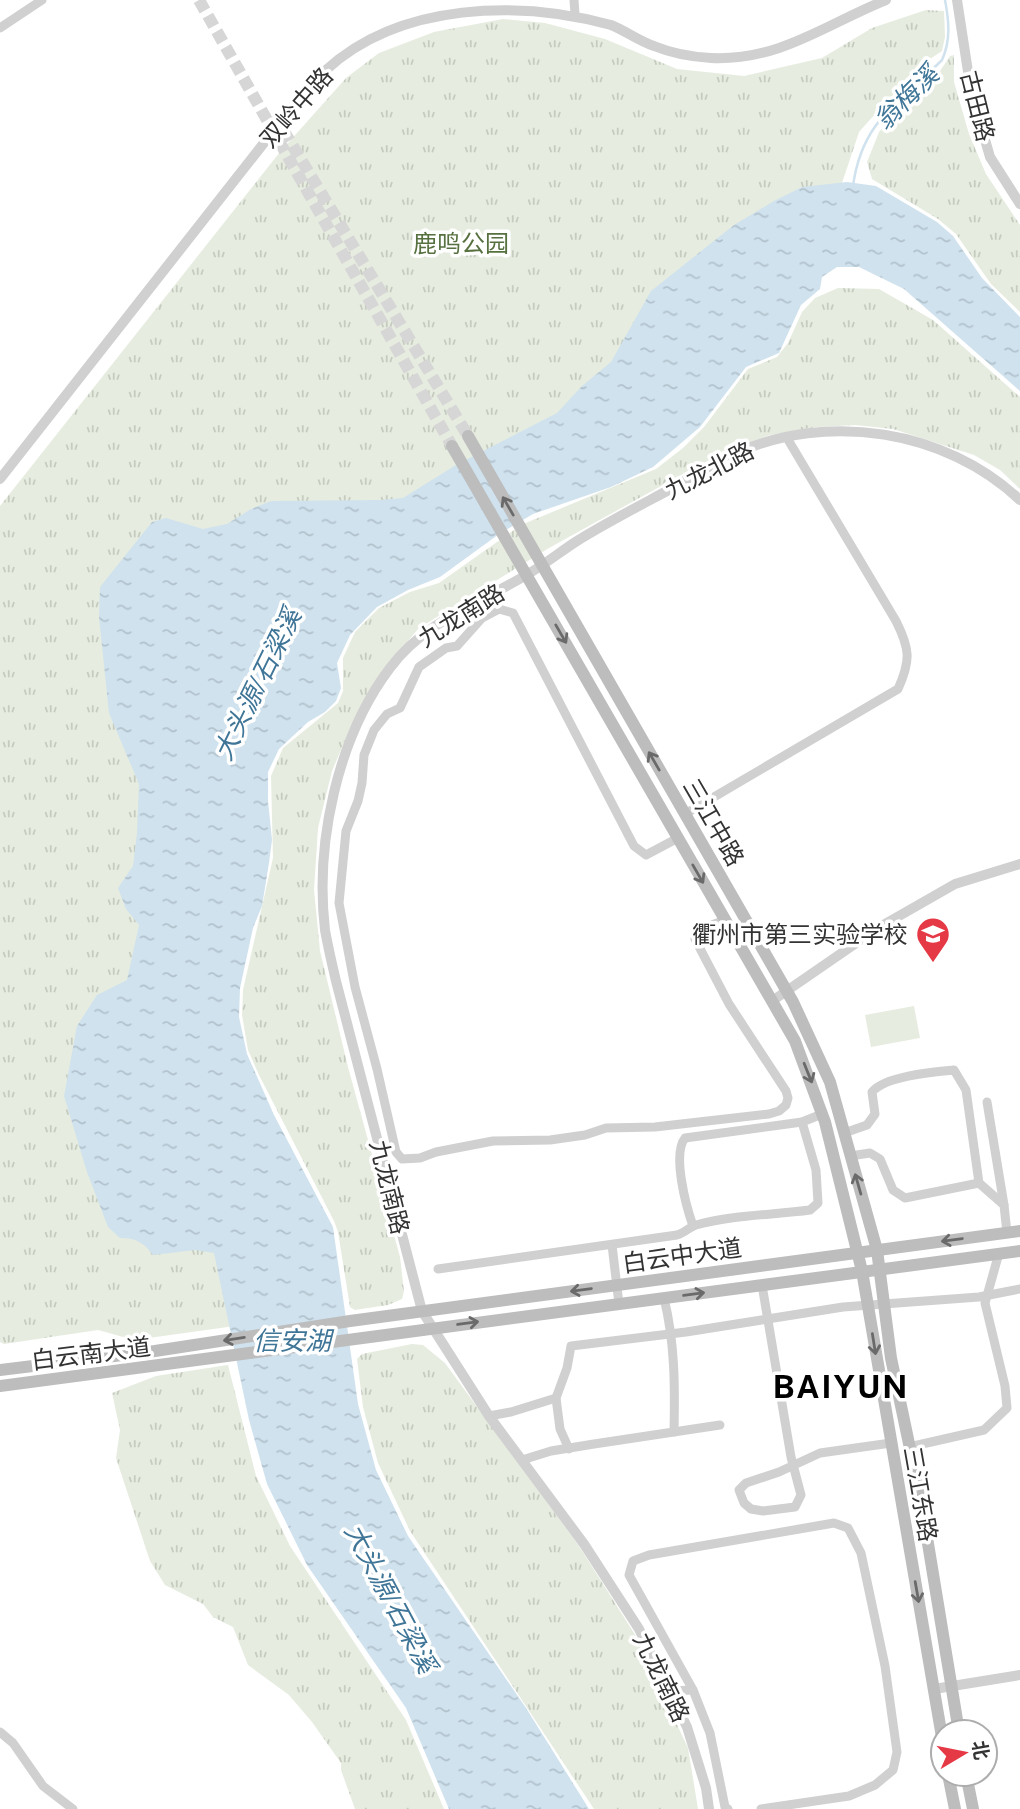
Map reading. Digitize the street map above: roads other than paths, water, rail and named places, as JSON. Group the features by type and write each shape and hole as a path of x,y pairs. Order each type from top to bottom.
{"main road":[{"name":"三江中路","path":"468,436 786,991 830,1082 877,1250"},
{"name":"三江中路","path":"452,446 795,1041 822,1114 856,1253"},
{"name":"白云中大道","path":"350,1321 1014,1232"},
{"name":"三江东路","path":"877,1250 891,1359 920,1501 956,1718"},
{"name":"白云中大道","path":"352,1339 1020,1251"},
{"name":"三江东路","path":"856,1253 862,1272 939,1718"},
{"name":"白云南大道","path":"0,1370 350,1321"},
{"name":"白云南大道","path":"0,1386 352,1339"},
{"path":"950,1788 954,1809"},
{"path":"970,1788 974,1809"}],"street":[{"path":"0,27 42,0"},
{"path":"574,0 575,14"},
{"name":"双岭中路","path":"0,479 300,97 326,69 360,45 417,19 446,11 473,7 522,6 575,14 611,25 654,46 712,58 756,55 782,49 886,0"},
{"name":"古田路","path":"957,0 971,91 990,157 1020,204"},
{"name":"九龙北路","path":"527,575 578,541 734,453 814,433 868,432 907,439 940,449 977,466 1001,482 1020,500"},
{"path":"685,814 898,689 906,672 907,643 897,621 787,438"},
{"name":"九龙南路","path":"527,575 460,610 422,634 390,668 365,708 343,765 327,822 323,883 325,930 422,1311 489,1416 584,1544 639,1629 687,1727 706,1788 709,1809"},
{"path":"678,838 646,855 634,846 513,613 499,609 482,618 457,646 446,648 419,667 400,708 387,714 374,730 364,755 358,801 346,831 339,903 355,987 396,1152 408,1160 493,1141 550,1140 585,1135 606,1128 655,1127 743,1118 779,1111 786,1105 786,1091 729,1004 695,939 704,928 725,919"},
{"path":"772,1001 878,928 955,884 1020,864"},
{"path":"361,1073 377,1069"},
{"path":"844,1133 867,1125 875,1114 872,1092 876,1087 954,1070 965,1090 979,1183 1004,1205"},
{"path":"986,1102 1004,1205 1014,1232"},
{"path":"693,1226 686,1203 679,1150 685,1138 803,1122 822,1114"},
{"path":"438,1269 681,1234 693,1226 815,1208 818,1203 816,1170 803,1122"},
{"path":"850,1156 870,1153 880,1159 893,1190 905,1198 979,1183"},
{"path":"612,1245 619,1304"},
{"path":"909,1447 984,1430 1007,1408 1005,1386 985,1303 999,1253"},
{"path":"762,1285 793,1464 801,1495 795,1507 763,1511 751,1509 744,1503 739,1490 746,1483 779,1472 793,1464 820,1453 891,1443"},
{"path":"569,1449 561,1429 556,1398 567,1368 571,1346 672,1334 867,1304 987,1295 1020,1289"},
{"path":"664,1298 672,1334 676,1378 674,1432"},
{"path":"489,1416 556,1398"},
{"path":"522,1460 569,1449 720,1425"},
{"path":"728,1809 725,1807 710,1733 693,1690 629,1575 633,1561 649,1555 834,1523 848,1528 861,1553 885,1666 897,1752 892,1770 875,1785 849,1796 761,1809"},
{"path":"934,1689 1020,1675"},
{"path":"670,1691 693,1690"},
{"path":"0,1732 13,1743 43,1786 73,1809"}],"water":[{"path":"847,182 876,186 937,222 953,236 982,278 1020,317 1020,391 904,289 859,267 837,267 822,277 820,289 801,305 779,353 746,367 700,427 653,467 611,487 533,514 499,534 440,577 377,607 350,635 337,663 341,688 336,701 279,749 268,772 272,840 262,906 253,928 240,988 239,1017 247,1054 274,1115 333,1227 358,1404 376,1470 408,1536 526,1708 589,1809 449,1809 406,1708 307,1565 267,1484 249,1420 214,1253 195,1250 153,1255 139,1242 120,1238 108,1227 87,1172 64,1096 77,1026 97,995 127,980 139,925 126,909 118,888 133,866 139,784 109,713 99,617 100,587 152,522 166,518 203,529 227,524 251,509 271,501 403,498 456,465 557,413 582,386 611,362 651,291 734,225 802,187"}],"waterway":[{"name":"翁梅溪","path":"853,186 858,163 874,128 897,101 942,60 948,30 945,0"}],"tunnel":[{"path":"199,0 452,446"},
{"path":"274,115 468,436"}],"place":[{"name":"衢州市第三实验学校","path":"933,964"}],"district":[{"name":"BAIYUN","path":"841,1386"}],"park label":[{"name":"鹿鸣公园","path":"461,243"}],"water label":[{"name":"大头源/石梁溪","path":"257,684"},
{"name":"信安湖","path":"292,1340"},
{"name":"大头源/石梁溪","path":"391,1598"}]}
